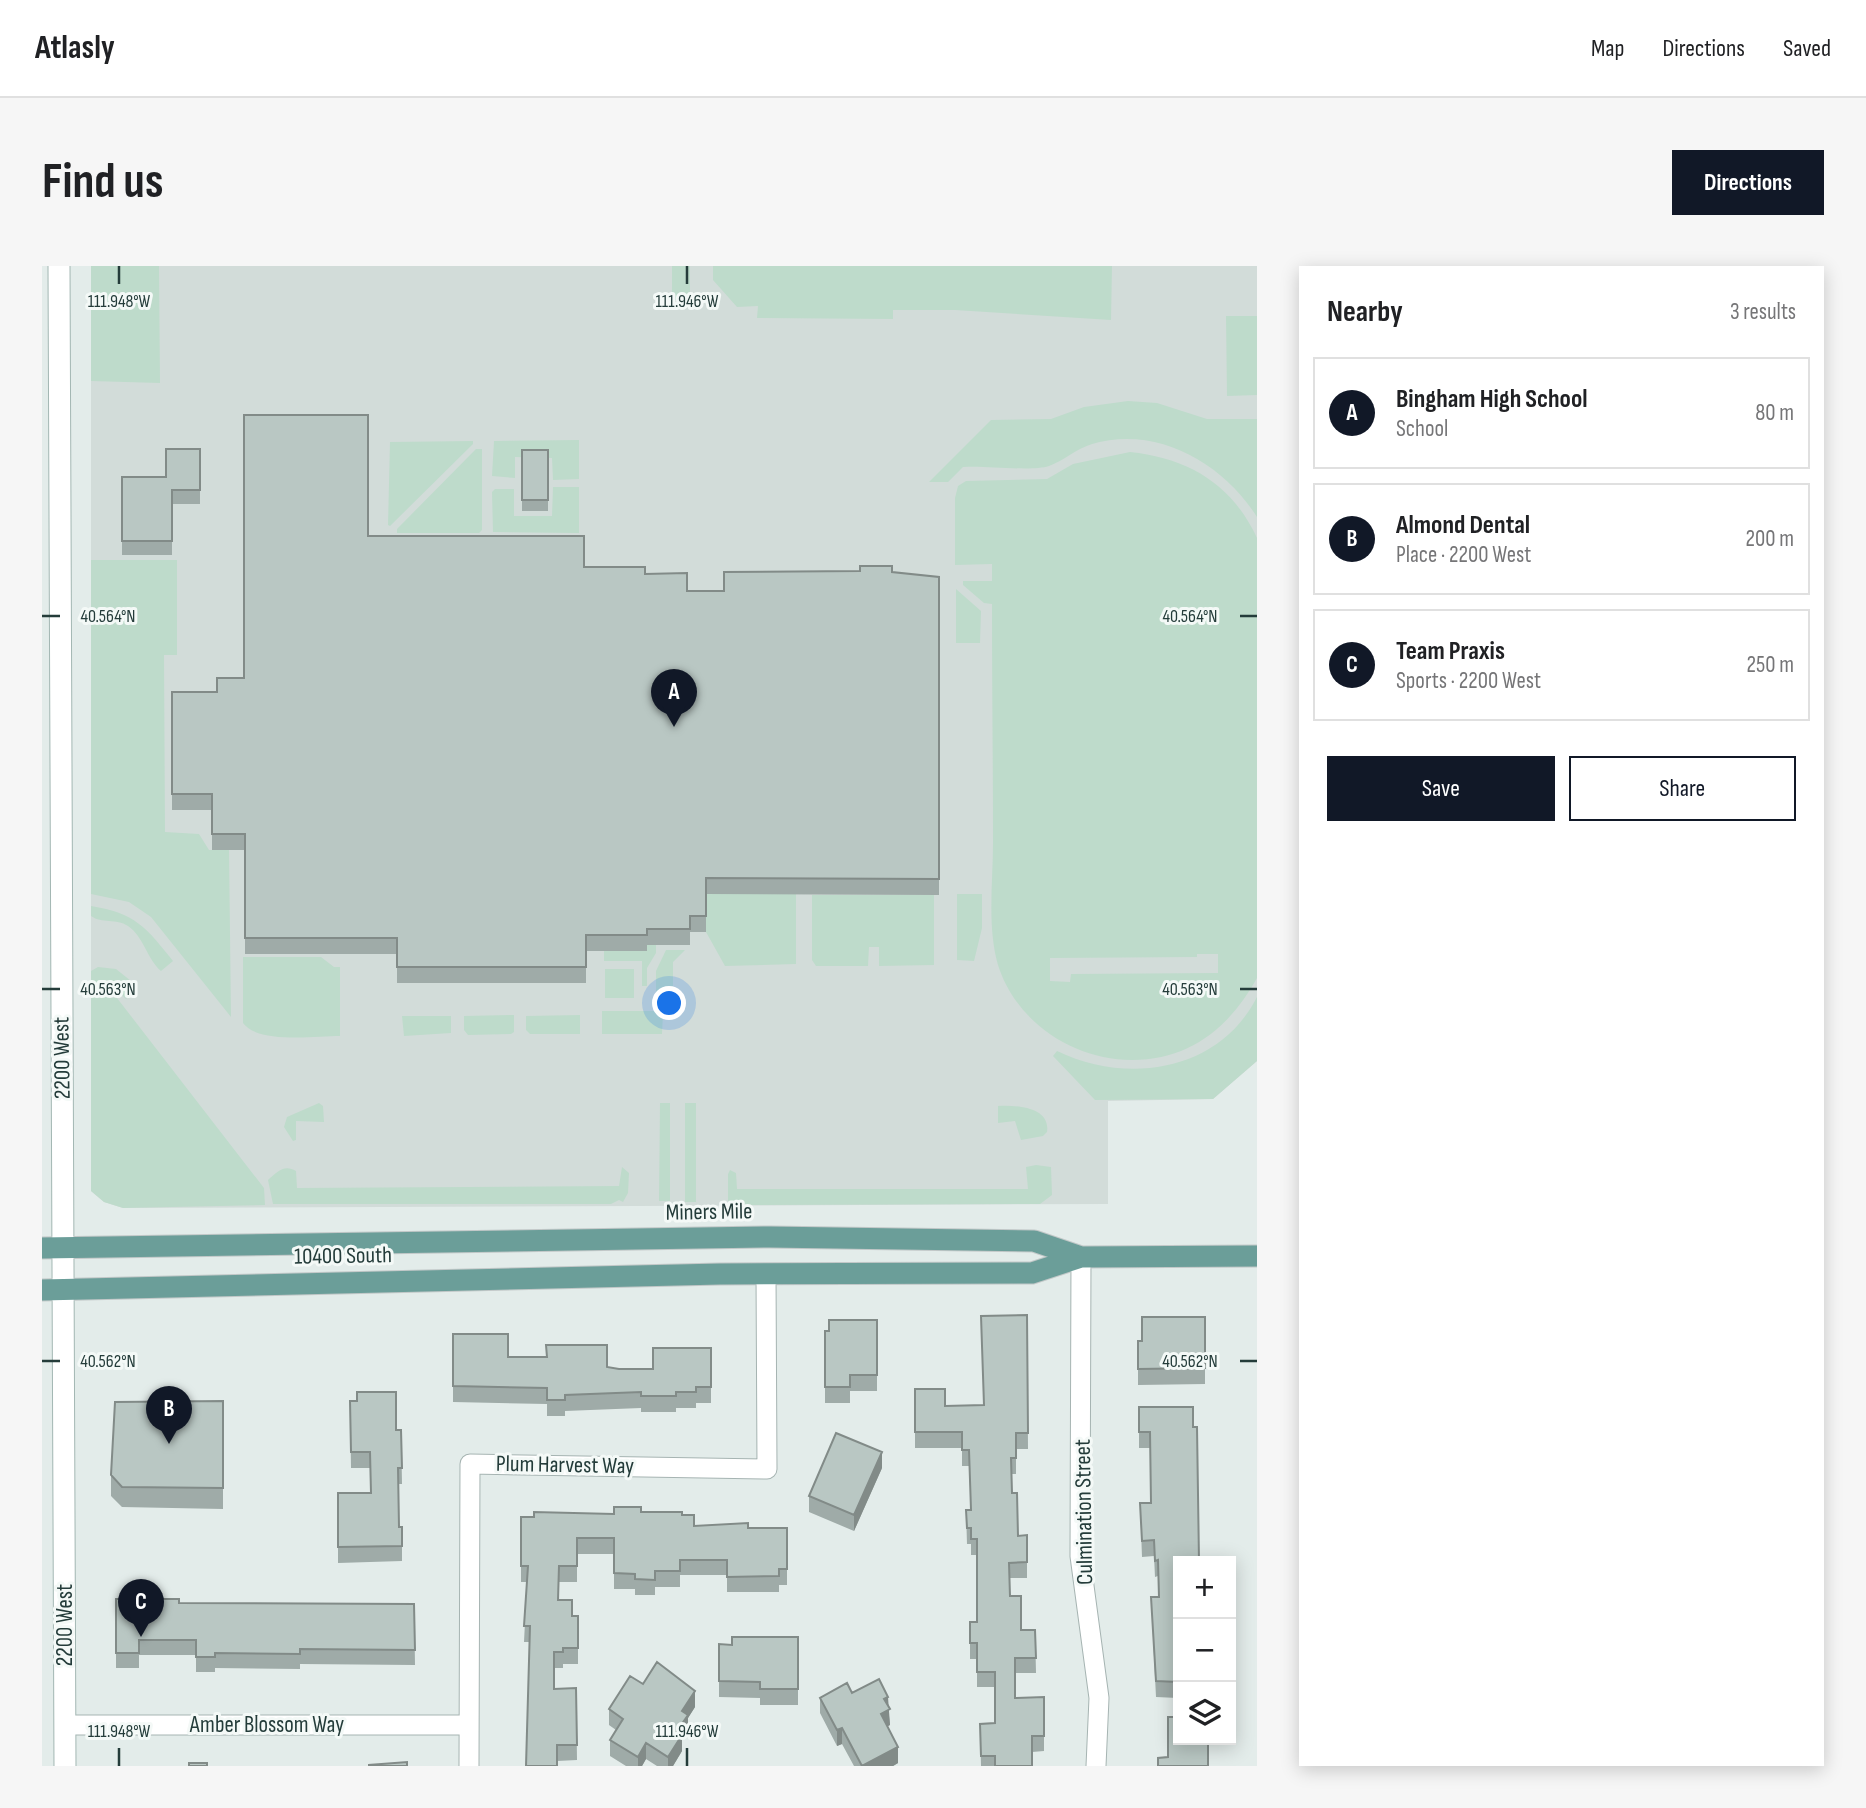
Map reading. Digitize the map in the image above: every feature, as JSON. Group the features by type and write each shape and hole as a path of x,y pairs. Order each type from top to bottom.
{"main road":[{"name":"Miners Mile","path":"336,1241 770,1237 1034,1241 1081,1257"},
{"name":"10400 South","path":"42,1248 336,1241"},
{"name":"Miners Mile","path":"645,1275 1032,1273 1081,1257 1257,1256"},
{"name":"10400 South","path":"42,1290 645,1275"}],"street":[{"name":"2200 West","path":"59,266 65,1766"},
{"name":"Culmination Street","path":"1081,1257 1080,1556 1099,1698 1096,1766"},
{"name":"Plum Harvest Way","path":"469,1766 470,1464 767,1469 766,1273"},
{"name":"Amber Blossom Way","path":"65,1725 469,1725"}],"shaded area":[{"path":"91,266 1257,266 1257,1061 1213,1099 1108,1101 1108,1204 123,1208 104,1202 91,1191"}],"green space":[{"path":"91,266 159,266 160,383 91,381"},
{"path":"672,266 690,266 690,300 672,300"},
{"path":"713,266 1112,266 1111,320 955,310 893,310 893,319 757,318 758,306 737,307 713,280"},
{"path":"1226,316 1257,316 1257,395 1227,396"},
{"path":"1128,401 1157,403 1207,419 1257,419 1257,517 1226,480 1207,465 1186,453 1140,440 1116,439 1092,444 1041,468 963,467 948,482 929,482 991,420 1051,419 1084,407"},
{"path":"579,440 579,479 553,480 552,458 515,457 515,478 492,476 494,441"},
{"path":"473,441 473,444 390,526 388,525 390,442"},
{"path":"476,449 482,449 482,530 479,533 397,533 397,529"},
{"path":"1130,452 1171,460 1206,477 1221,489 1247,519 1257,538 1257,978 1234,1011 1206,1037 1190,1047 1153,1058 1110,1058 1068,1045 1050,1034 1018,1004 998,965 995,950 991,904 992,604 984,603 963,585 963,581 992,581 992,564 955,565 955,498 958,486 966,481 1047,479 1073,464","holes":["1197,954 1218,954 1218,973 1071,974 1070,982 1050,981 1050,958 1197,957"]},
{"path":"553,487 579,487 579,533 493,532 492,492 495,489 514,489 514,516 552,516"},
{"path":"91,560 177,560 177,655 164,655 165,832 199,834 209,850 229,850 231,1017 151,917 129,902 91,894"},
{"path":"956,589 981,611 980,643 956,643"},
{"path":"706,894 796,894 796,964 725,966 706,932"},
{"path":"957,894 982,894 982,928 974,961 957,960"},
{"path":"812,895 934,895 934,965 879,966 879,947 869,947 868,966 816,966 812,960"},
{"path":"91,906 119,913 138,923 173,961 161,971 128,926 91,916"},
{"path":"647,945 656,945 656,953 647,968 647,986 642,986 642,961 604,961 604,951 647,951"},
{"path":"666,950 685,950 673,962 673,1004 663,1013 662,1034 602,1034 602,1011 656,1011 656,971"},
{"path":"243,957 321,957 334,967 340,967 340,1036 288,1037 250,1030 243,1023"},
{"path":"98,967 116,969 136,985 136,989 126,999 119,992 91,990 91,971"},
{"path":"605,969 634,969 634,998 605,998"},
{"path":"91,996 117,998 264,1188 265,1205 123,1208 104,1202 91,1191"},
{"path":"1257,997 1257,1061 1213,1099 1095,1100 1053,1056 1057,1051 1084,1062 1112,1067 1141,1069 1169,1065 1195,1056 1220,1042 1240,1022"},
{"path":"514,1015 514,1032 511,1034 468,1035 464,1030 464,1016"},
{"path":"580,1015 580,1034 530,1034 526,1030 526,1016"},
{"path":"402,1016 451,1016 451,1033 404,1036"},
{"path":"319,1103 323,1106 324,1122 296,1121 296,1140 293,1141 284,1127 287,1117"},
{"path":"660,1103 670,1103 670,1201 659,1201"},
{"path":"685,1103 696,1103 696,1202 685,1202"},
{"path":"998,1106 1022,1107 1037,1112 1047,1123 1047,1132 1043,1136 1021,1140 1015,1121 998,1123"},
{"path":"622,1167 629,1173 628,1193 623,1202 619,1200 611,1204 273,1204 268,1180 288,1168 296,1171 297,1188 619,1186"},
{"path":"1026,1167 1051,1167 1052,1195 1040,1204 733,1205 728,1201 730,1170 736,1173 737,1189 1028,1189"}],"building":[{"path":"244,415 368,415 368,536 584,536 584,567 645,567 645,574 687,573 687,591 724,591 724,572 860,571 860,566 892,566 892,572 939,577 939,879 706,878 706,916 690,916 690,929 647,929 647,935 586,935 586,967 397,967 397,938 245,938 245,834 212,834 212,794 172,794 172,692 217,692 217,678 244,678"},
{"path":"166,449 200,449 200,490 172,490 172,541 122,541 122,477 166,477"},
{"path":"522,450 548,450 548,500 522,500"},
{"path":"1027,1315 1028,1433 1016,1433 1016,1458 1011,1458 1012,1493 1017,1493 1018,1536 1027,1535 1027,1562 1009,1563 1010,1596 1021,1596 1021,1630 1035,1630 1036,1658 1015,1658 1015,1698 1044,1697 1044,1736 1032,1736 1032,1766 995,1766 995,1756 981,1756 980,1724 995,1723 995,1672 977,1672 977,1643 970,1643 970,1622 977,1622 977,1539 971,1539 971,1528 967,1528 966,1510 971,1510 969,1450 962,1450 962,1432 915,1432 915,1389 945,1389 945,1406 984,1405 981,1316"},
{"path":"1142,1317 1205,1317 1205,1368 1138,1369 1138,1341 1142,1341"},
{"path":"829,1320 877,1320 877,1375 850,1375 850,1387 825,1387 825,1331 829,1331"},
{"path":"453,1334 508,1334 508,1357 547,1357 546,1345 607,1345 607,1367 619,1369 653,1369 653,1348 711,1348 711,1387 696,1387 696,1392 676,1392 676,1396 641,1396 641,1392 565,1395 565,1400 547,1400 547,1388 453,1386"},
{"path":"357,1392 396,1392 396,1430 401,1430 402,1468 398,1468 402,1546 338,1547 338,1493 371,1493 370,1452 351,1452 350,1401 357,1401"},
{"path":"223,1401 223,1488 122,1487 111,1475 115,1402"},
{"path":"1139,1407 1193,1407 1193,1427 1197,1427 1199,1556 1173,1556 1173,1682 1156,1681 1151,1597 1159,1597 1158,1560 1155,1561 1154,1540 1142,1541 1140,1503 1151,1503 1150,1432 1139,1432"},
{"path":"836,1433 882,1452 854,1515 809,1496"},
{"path":"614,1507 641,1507 641,1512 682,1512 682,1515 694,1515 694,1526 748,1523 748,1528 787,1528 787,1569 779,1569 779,1576 727,1577 727,1560 680,1560 680,1571 655,1571 655,1580 635,1579 635,1574 614,1573 614,1538 577,1538 577,1566 559,1566 558,1600 572,1600 572,1616 578,1616 578,1648 563,1648 563,1652 554,1652 554,1689 576,1688 577,1745 557,1745 557,1766 526,1766 530,1626 524,1626 528,1566 521,1566 521,1517 534,1517 534,1512 614,1514"},
{"path":"116,1599 179,1599 179,1603 414,1604 415,1650 300,1649 300,1654 215,1653 215,1657 196,1657 196,1640 139,1640 139,1653 116,1653"},
{"path":"732,1637 798,1637 798,1689 760,1689 760,1682 719,1681 719,1644 732,1645"},
{"path":"657,1662 695,1691 682,1711 688,1715 677,1731 682,1735 668,1757 646,1743 638,1757 610,1740 623,1719 609,1709 630,1676 643,1684"},
{"path":"879,1679 888,1697 884,1699 890,1709 881,1714 898,1747 862,1766 842,1728 837,1730 820,1698 847,1683 852,1693"},
{"path":"1168,1717 1173,1717 1173,1745 1208,1745 1208,1766 1158,1766 1158,1758 1168,1757"},
{"path":"407,1762 407,1766 369,1766 369,1765"},
{"path":"189,1763 207,1763 207,1766 189,1766"}],"place":[{"name":"Bingham High School","path":"674,727"},
{"name":"Almond Dental","path":"169,1444"},
{"name":"Team Praxis","path":"141,1637"}]}
